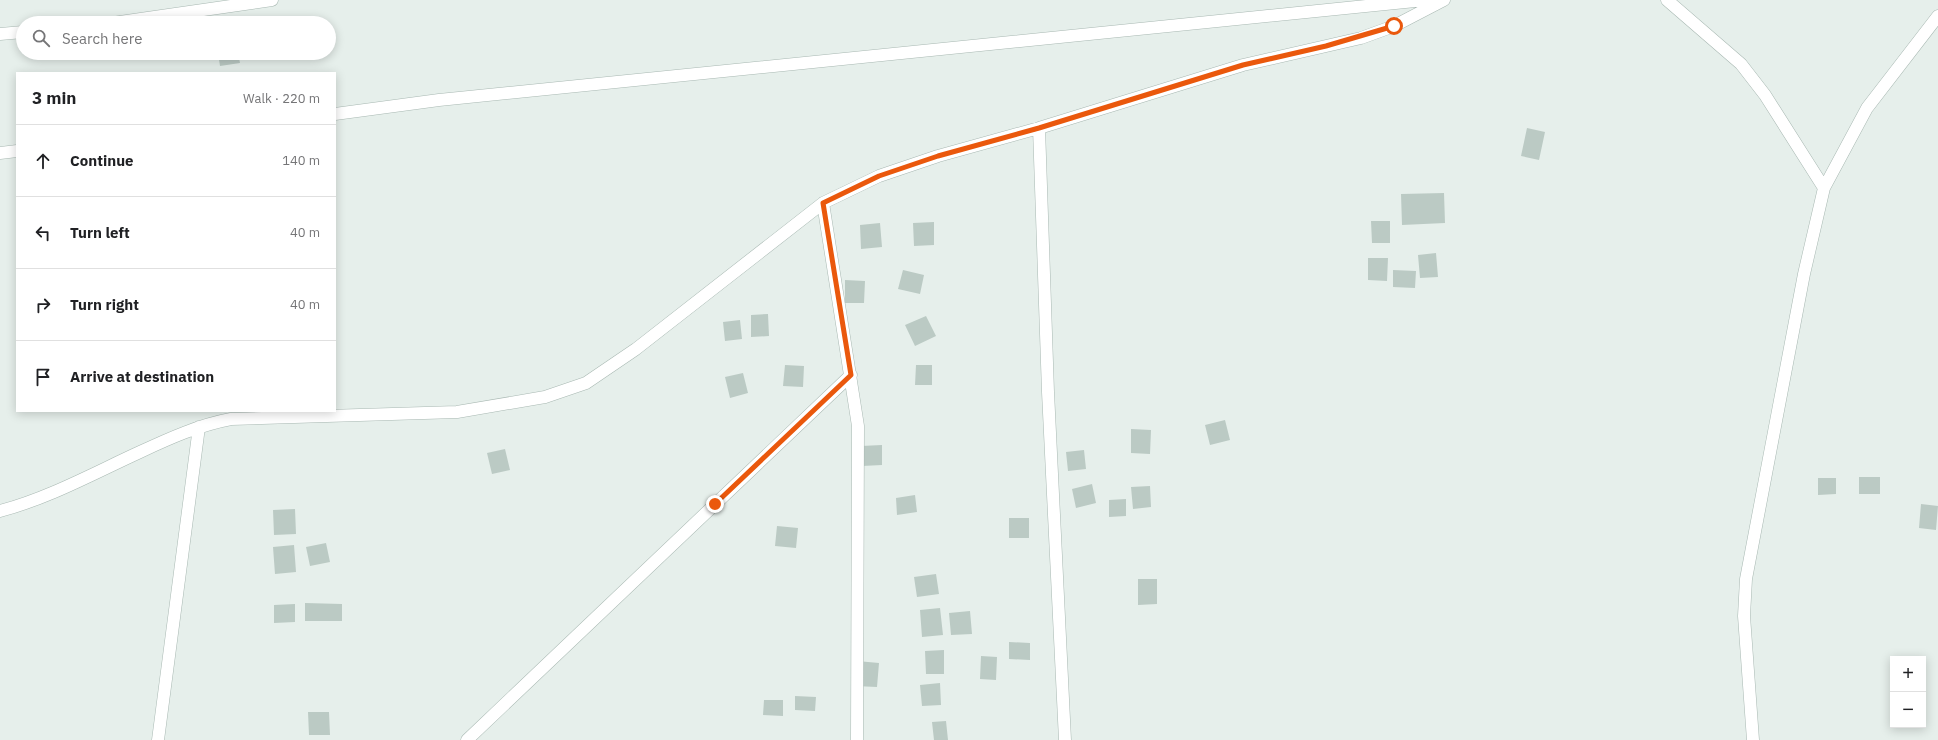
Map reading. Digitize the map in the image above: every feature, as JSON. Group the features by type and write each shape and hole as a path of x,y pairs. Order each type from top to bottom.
{"street":[{"path":"161,16 272,0"},
{"path":"336,114 438,100 1425,0"},
{"path":"0,511 43,497 199,426 231,419 457,412 545,396 586,383 636,349 823,203 879,176 938,156 1039,128 1243,65 1360,38 1394,26 1444,0"},
{"path":"1667,0 1741,64 1765,95 1824,188"},
{"path":"1753,740 1744,616 1746,579 1804,274 1824,188 1868,108 1938,16"},
{"path":"0,34 16,33"},
{"path":"1039,128 1048,392 1065,740"},
{"path":"0,152 16,151"},
{"path":"823,203 858,426 857,740"},
{"path":"467,740 851,375"},
{"path":"158,740 199,426"}],"building":[{"path":"219,60 239,60 240,63 220,66"},
{"path":"1527,128 1545,132 1539,160 1521,156"},
{"path":"1444,193 1445,223 1402,225 1401,194"},
{"path":"1371,221 1390,221 1390,243 1372,243"},
{"path":"934,222 934,245 914,246 913,223"},
{"path":"880,223 882,247 861,249 860,225"},
{"path":"1436,253 1438,277 1420,278 1418,255"},
{"path":"1368,258 1388,258 1387,281 1368,280"},
{"path":"903,270 924,275 920,294 898,289"},
{"path":"1393,270 1416,271 1415,288 1393,287"},
{"path":"845,280 865,281 864,303 845,303"},
{"path":"768,314 769,336 751,337 751,315"},
{"path":"926,316 936,336 915,346 905,325"},
{"path":"740,320 742,339 725,341 723,322"},
{"path":"785,365 804,366 803,387 783,386"},
{"path":"916,365 932,365 932,385 915,385"},
{"path":"743,373 748,393 730,398 725,377"},
{"path":"1225,420 1230,440 1210,445 1205,425"},
{"path":"1131,429 1151,430 1150,454 1131,453"},
{"path":"882,445 882,465 862,466 861,446"},
{"path":"505,449 510,470 492,474 487,453"},
{"path":"1084,450 1086,469 1068,471 1066,452"},
{"path":"1859,477 1880,477 1880,494 1859,494"},
{"path":"1818,478 1836,478 1836,494 1818,495"},
{"path":"1092,484 1096,503 1076,508 1072,489"},
{"path":"1150,486 1151,507 1133,509 1131,487"},
{"path":"915,495 917,512 897,515 896,498"},
{"path":"1126,499 1126,516 1109,517 1109,500"},
{"path":"1921,504 1938,506 1936,530 1919,528"},
{"path":"295,509 296,534 274,535 273,510"},
{"path":"1009,518 1029,518 1029,538 1009,538"},
{"path":"777,526 798,528 796,548 775,546"},
{"path":"326,543 330,562 310,566 306,547"},
{"path":"294,545 296,572 275,574 273,547"},
{"path":"936,574 939,594 917,597 914,577"},
{"path":"1138,579 1157,579 1157,604 1138,605"},
{"path":"305,603 342,604 342,621 305,621"},
{"path":"295,604 295,622 274,623 274,605"},
{"path":"940,608 943,635 922,637 920,610"},
{"path":"970,611 972,634 951,635 949,613"},
{"path":"1009,642 1030,643 1030,660 1009,659"},
{"path":"944,650 944,674 926,674 925,651"},
{"path":"981,656 997,657 996,680 980,679"},
{"path":"857,661 879,663 877,687 855,686"},
{"path":"940,683 941,705 922,706 920,685"},
{"path":"795,696 816,697 815,711 795,710"},
{"path":"764,700 783,700 783,716 763,715"},
{"path":"308,712 329,712 330,735 309,735"},
{"path":"946,721 948,740 934,740 932,722"}],"route":[{"path":"715,504 851,375 823,203 879,176 938,156 1039,128 1243,65 1360,38 1394,26"}]}
